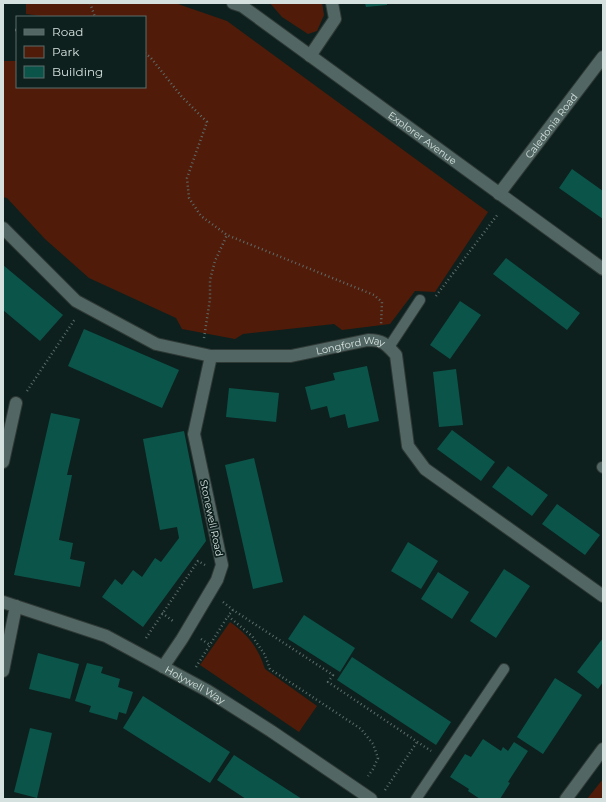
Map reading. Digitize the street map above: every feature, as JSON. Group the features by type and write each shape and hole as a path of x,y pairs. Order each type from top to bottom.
{"street":[{"path":"310,56 335,19 332,3"},
{"name":"Explorer Avenue","path":"238,4 603,269"},
{"name":"Caledonia Road","path":"503,197 603,57"},
{"name":"Longford Way","path":"3,228 76,301 156,344 206,355 291,356 368,340 384,344 396,355 408,446 425,469 603,596"},
{"name":"Stonewell Road","path":"163,667 182,639 210,592 222,565 194,434 206,355"},
{"path":"3,462 16,403"},
{"name":"Holywell Way","path":"3,602 106,636 136,652 208,691 371,799"},
{"path":"3,671 16,606"},
{"path":"566,799 603,749"}],"lane":[{"path":"384,344 420,300"},
{"path":"416,799 504,669"}],"path":[{"path":"90,3 95,16"},
{"path":"146,54 182,97 208,122 187,178 189,198 201,216 227,235 374,295 382,302 384,344"},
{"path":"432,302 503,197"},
{"path":"206,355 210,280 215,261 227,235"},
{"path":"16,403 26,394 84,305"},
{"path":"136,652 198,561 219,574"},
{"path":"210,592 233,610 333,675 328,682 443,759"},
{"path":"188,680 233,610"},
{"path":"228,616 252,636 264,655 270,669 361,729 373,744 378,758 358,790"},
{"path":"383,793 417,742"}],"green space":[{"path":"26,3 175,3 227,21 488,212 435,292 415,291 390,324 342,330 334,324 243,334 235,339 182,329 176,318 89,278 45,239 7,198 3,197 3,61 16,61 16,88 146,88 146,16 41,16 26,14"},
{"path":"270,3 322,3 324,15 317,31 308,34 282,17"},
{"path":"230,622 252,642 265,669 317,706 299,732 200,665"},
{"path":"603,779 603,799 587,799"}],"building":[{"path":"365,3 387,3 387,5 366,7"},
{"path":"572,169 603,191 603,219 559,188"},
{"path":"506,258 580,313 567,330 493,274"},
{"path":"3,265 63,315 40,341 3,310"},
{"path":"460,301 481,315 450,359 430,345"},
{"path":"84,329 179,370 162,408 68,366"},
{"path":"367,366 379,421 348,428 345,414 330,418 327,406 311,410 305,387 335,380 333,373"},
{"path":"456,369 463,425 439,427 433,372"},
{"path":"229,388 279,393 276,422 226,417"},
{"path":"51,413 80,419 67,475 72,475 59,540 73,543 70,559 85,562 80,587 14,575"},
{"path":"452,430 495,462 481,481 437,449"},
{"path":"184,431 206,541 143,627 102,597 115,579 122,585 133,570 142,577 155,558 161,562 179,538 177,527 160,530 143,439"},
{"path":"254,458 283,582 253,589 225,465"},
{"path":"508,466 548,495 532,516 492,487"},
{"path":"557,504 600,535 585,555 542,524"},
{"path":"408,542 438,561 421,589 391,571"},
{"path":"504,569 530,586 496,638 470,621"},
{"path":"438,572 469,592 452,619 421,599"},
{"path":"304,615 355,648 340,672 288,639"},
{"path":"603,638 603,682 598,689 577,672"},
{"path":"38,653 79,664 70,699 29,689"},
{"path":"352,657 451,722 436,745 337,680"},
{"path":"87,663 103,667 101,673 120,679 118,687 133,692 126,714 119,712 117,720 89,712 91,706 75,701"},
{"path":"555,678 582,695 543,754 517,737"},
{"path":"143,696 230,752 210,783 123,728"},
{"path":"30,728 52,733 37,798 14,792"},
{"path":"483,739 501,751 503,747 508,751 514,742 528,751 508,782 510,783 500,799 480,799 468,791 469,789 450,777 465,754 471,757"},
{"path":"234,755 302,799 246,799 217,780"}]}
